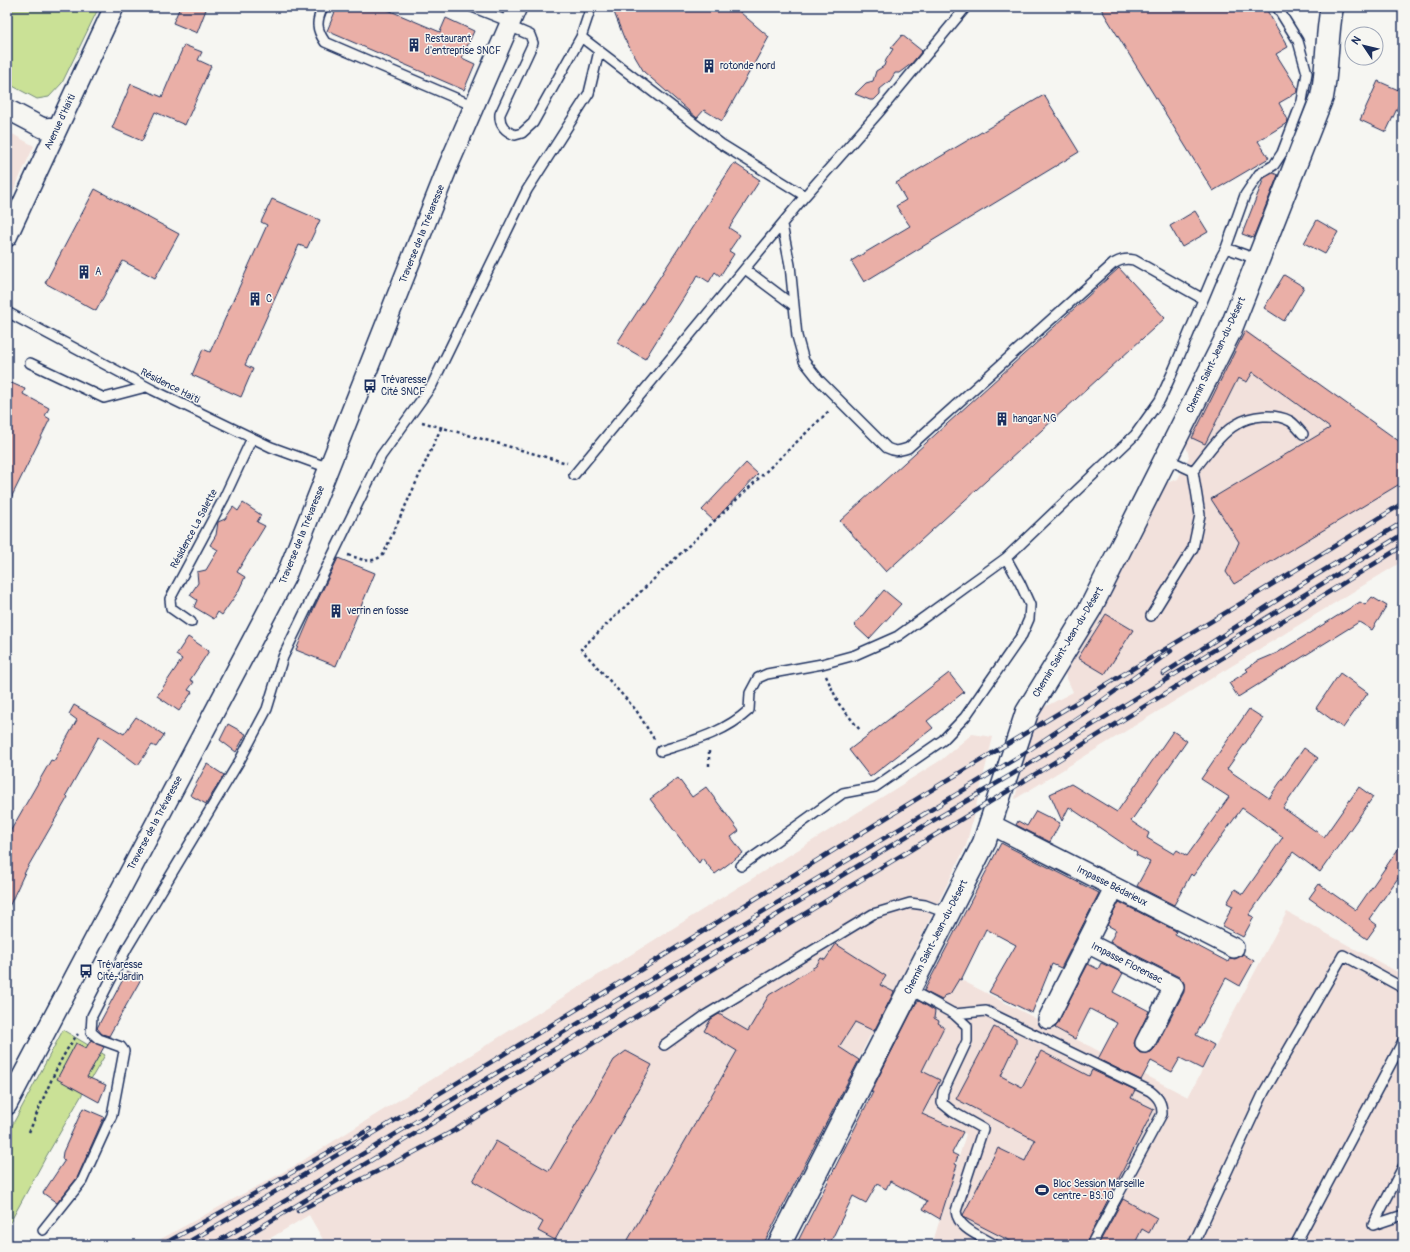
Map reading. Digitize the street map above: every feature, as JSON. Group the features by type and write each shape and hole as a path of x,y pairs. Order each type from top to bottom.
{"street":[{"name":"Avenue d'Haïti","path":"7,237 114,7"},
{"name":"Chemin Saint-Jean-du-Désert","path":"779,1245 984,843 1027,712 1090,609 1167,459 1230,331 1322,97 1327,74 1326,52 1332,7"},
{"name":"Traverse de la Trévaresse","path":"7,1105 286,576 449,164 512,18"},
{"path":"7,109 29,123 43,128 57,127"},
{"name":"Impasse Bédarieux","path":"990,824 1234,948"},
{"name":"Impasse Florensac","path":"1048,1019 1114,888"},
{"name":"Impasse Florensac","path":"1087,943 1174,987 1145,1043"}],"lane":[{"path":"323,7 318,19 318,32 325,42 474,106"},
{"path":"472,7 512,18 530,35 533,43 500,114 500,120 503,128 515,135 522,133 533,123 582,37 591,7"},
{"path":"574,475 805,196 880,111 966,7"},
{"path":"662,751 708,735 738,720 749,710 750,693 758,678 767,674 822,664 855,655 898,636 1006,558 1135,435 1160,400 1226,248 1245,195 1259,174 1274,165 1282,153 1302,101 1306,72 1298,41 1277,7"},
{"path":"582,37 721,144 805,196"},
{"path":"43,1230 82,1181 112,1115 124,1051 121,1047 98,1039 91,1032 92,1016 127,948 240,760 267,709 282,657 336,551 381,456 421,400 440,370 527,190 589,93 599,51"},
{"path":"782,225 790,265 793,305 799,346 804,361 819,380 887,448 899,451 908,448 1107,269 1121,260 1134,260 1203,299"},
{"path":"1226,248 1259,260"},
{"path":"745,269 793,305"},
{"name":"Résidence Haïti","path":"7,312 146,387 252,438 329,468"},
{"path":"30,363 104,398 146,387"},
{"path":"1193,471 1237,423 1271,415 1290,421 1303,434"},
{"name":"Résidence La Salette","path":"191,622 170,608 170,599 224,498 252,438"},
{"path":"1167,459 1193,471"},
{"path":"1151,616 1193,548 1200,515 1193,471"},
{"path":"741,866 842,794 875,788 943,740 965,717 1022,635 1029,619 1030,605 1006,558"},
{"path":"664,1045 706,1015 873,914 910,902 925,905 949,914"},
{"path":"1193,1245 1264,1092 1344,955 1403,988"},
{"path":"909,989 954,1014 967,1026 967,1041 943,1092 942,1103 953,1112 983,1129 956,1211 957,1219 965,1227 995,1245"},
{"path":"954,1014 986,1011 1150,1092 1157,1097 1162,1104 1162,1114 1091,1245"},
{"path":"1295,1245 1403,1041"},
{"path":"1403,1167 1373,1225 1403,1215"}],"path":[{"path":"662,751 636,710 582,649 840,401"},
{"path":"408,418 581,467"},
{"path":"336,551 369,561 376,561 383,555 441,428"},
{"path":"822,664 836,700 845,714 860,730"},
{"path":"29,1132 72,1040 92,1016"}],"shaded area":[{"path":"7,131 34,146 7,205"},
{"path":"1244,329 1403,444 1403,561 1015,799 1033,713 1073,692 1065,674 1100,615 1148,514 1166,483 1178,479 1189,457 1186,445 1229,353"},
{"path":"972,734 993,737 966,846 873,1035 870,1036 763,1245 326,1245 309,1215 259,1245 150,1245 294,1166 941,760"},
{"path":"1287,912 1403,975 1403,1245 932,1245 966,1134 872,1092 936,967 1188,1097"}],"green space":[{"path":"7,7 99,7 62,83 49,97 37,99 7,83"},
{"path":"63,1030 105,1055 7,1228 7,1135"}],"building":[{"path":"180,7 207,7 197,33 173,23"},
{"name":"Restaurant d'entreprise SNCF","path":"337,7 381,7 440,32 446,18 474,31 462,58 475,64 464,90 327,31"},
{"name":"rotonde nord","path":"612,7 734,7 769,37 722,121 704,110 697,118 644,72 624,38"},
{"path":"1100,7 1265,7 1288,47 1276,54 1298,89 1298,92 1279,103 1288,120 1287,123 1258,141 1269,158 1213,191"},
{"path":"902,35 922,51 911,64 899,73 895,73 890,81 880,89 880,94 874,100 870,100 855,94 866,83 873,81 876,71 884,66 893,49 891,48"},
{"path":"184,45 202,52 198,60 211,66 185,125 155,112 142,141 112,128 131,84 162,97"},
{"path":"1378,81 1403,92 1403,96 1386,132 1360,120"},
{"path":"1044,95 1079,152 864,282 851,261 910,226 896,206 906,200 896,183"},
{"path":"734,163 760,180 729,228 740,235 729,251 734,254 720,276 715,272 709,282 698,275 645,359 617,343"},
{"path":"1273,173 1278,175 1253,238 1242,234 1264,178"},
{"path":"95,189 179,234 155,278 123,261 96,311 45,283"},
{"name":"C","path":"272,199 320,220 307,248 299,245 245,365 253,369 241,397 192,375 203,349 210,352 267,225 261,222"},
{"path":"1195,211 1208,232 1182,247 1170,226"},
{"path":"1317,220 1338,232 1325,254 1304,243"},
{"name":"hangar NG","path":"1119,268 1165,318 886,572 840,521"},
{"path":"1284,275 1304,287 1284,321 1264,308"},
{"path":"1245,331 1403,444 1403,482 1234,584 1226,572 1239,542 1211,499 1330,428 1253,372 1247,382 1238,378 1205,444 1192,438"},
{"path":"7,381 25,389 23,394 49,408 45,416 50,419 7,506"},
{"path":"746,463 758,474 714,521 702,510"},
{"path":"243,503 261,515 257,522 265,526 237,572 245,577 238,592 222,615 218,612 214,619 194,607 197,600 190,595 198,583 197,572 206,570 218,550 210,545 216,535 218,522 225,519 233,507 238,511"},
{"name":"verrin en fosse","path":"338,558 375,573 336,666 296,650"},
{"path":"884,590 901,604 869,639 854,625"},
{"path":"1372,597 1387,606 1372,630 1359,622 1238,697 1229,683 1248,671 1246,669 1258,661 1277,653 1360,602 1365,605"},
{"path":"1106,614 1133,630 1105,674 1078,658"},
{"path":"188,637 209,651 190,680 194,682 188,690 192,692 179,711 157,696 182,659 176,655"},
{"path":"949,673 964,692 927,721 933,728 870,777 849,750"},
{"path":"1340,673 1368,693 1343,728 1316,708"},
{"path":"74,705 124,734 136,717 164,735 156,747 152,745 138,765 99,736 66,795 68,797 26,870 7,911 7,837 51,760 54,761 77,720 69,714"},
{"path":"1249,709 1263,718 1227,769 1269,798 1304,748 1318,758 1283,808 1324,837 1359,787 1373,797 1320,872 1293,852 1249,915 1254,917 1243,937 1222,926 1233,906 1227,903 1235,889 1243,894 1283,837 1242,808 1193,876 1191,874 1174,905 1137,886 1150,862 1136,855 1137,853 1069,807 1062,821 1050,794 1071,784 1117,812 1173,731 1187,741 1131,821 1149,833 1147,838 1174,854 1177,850 1187,856 1229,797 1201,779"},
{"path":"228,724 246,734 236,752 220,740"},
{"path":"207,764 224,775 206,804 190,795"},
{"path":"678,778 692,797 706,787 739,831 731,837 743,853 715,874 702,858 699,863 650,799"},
{"path":"1036,811 1060,823 1050,842 1016,825 1018,821 1027,826"},
{"path":"1403,842 1403,871 1369,919 1377,925 1367,939 1309,898 1319,884 1356,910"},
{"path":"1001,843 1099,893 1061,968 1052,964 1032,1013 989,992 1016,945 986,929 961,980 959,979 950,994 944,996 942,1000 924,991"},
{"path":"1119,902 1176,931 1175,934 1228,962 1230,958 1235,959 1243,954 1254,961 1240,986 1226,978 1196,1035 1214,1045 1202,1069 1180,1058 1172,1072 1151,1061 1141,1080 1098,1059 1117,1023 1090,1009 1075,1039 1055,1028 1088,964 1098,969 1101,963 1123,973 1113,992 1149,1011 1134,1043 1136,1049 1140,1053 1151,1052 1155,1048 1184,992 1184,983 1179,977 1110,942 1116,930 1107,925"},
{"path":"836,944 886,976 880,985 894,992 874,1031 855,1022 839,1047 859,1060 763,1245 625,1245 737,1051 704,1031 711,1019 719,1014 748,1031 769,995 816,966 821,958 825,960"},
{"path":"127,972 141,979 109,1036 102,1034 97,1028"},
{"path":"919,1001 935,1011 934,1018 944,1027 922,1071 940,1080 922,1114 963,1132 952,1153 958,1156 955,1164 957,1165 940,1219 923,1209 927,1201 890,1181 886,1189 877,1184 866,1203 853,1196 829,1245 796,1245 873,1092 871,1092 916,1003"},
{"path":"994,1027 1016,1038 1016,1044 1001,1076 1022,1087 1041,1051 1089,1076 1092,1070 1135,1090 1131,1098 1154,1109 1085,1245 1018,1245 965,1218 963,1215 998,1148 1025,1161 1035,1140 956,1099"},
{"path":"91,1040 104,1047 87,1077 106,1085 99,1102 57,1079 76,1043 86,1048"},
{"path":"626,1051 652,1065 555,1240 538,1231 543,1222 473,1181 496,1141 549,1171 614,1060"},
{"path":"83,1108 104,1117 77,1178 57,1203 43,1193 65,1160 62,1159 63,1152"},
{"path":"1123,1199 1157,1218 1149,1233 1142,1229 1134,1245 1098,1245"}],"tram line":[{"path":"1397,1245 1403,1243"}],"railway":[{"path":"183,1245 366,1138 969,767 1280,580 1403,503"},
{"path":"1163,674 1313,577 1403,522"},
{"path":"231,1245 922,827 1011,775 1403,534"},
{"path":"298,1211 396,1162 457,1129 654,1005 1008,791 1403,546"},
{"path":"212,1245 1023,754 1096,705 1171,651"},
{"path":"162,1245 370,1129"}],"place":[{"name":"Restaurant d'entreprise SNCF","path":"414,45"},
{"name":"rotonde nord","path":"709,66"},
{"name":"A","path":"84,272"},
{"name":"C","path":"255,299"},
{"name":"Trévaresse Cité SNCF","path":"370,386"},
{"name":"hangar NG","path":"1002,419"},
{"name":"verrin en fosse","path":"336,611"},
{"name":"Trévaresse Cité-Jardin","path":"86,971"},
{"name":"Bloc Session Marseille centre - BS.10","path":"1042,1190"}]}
